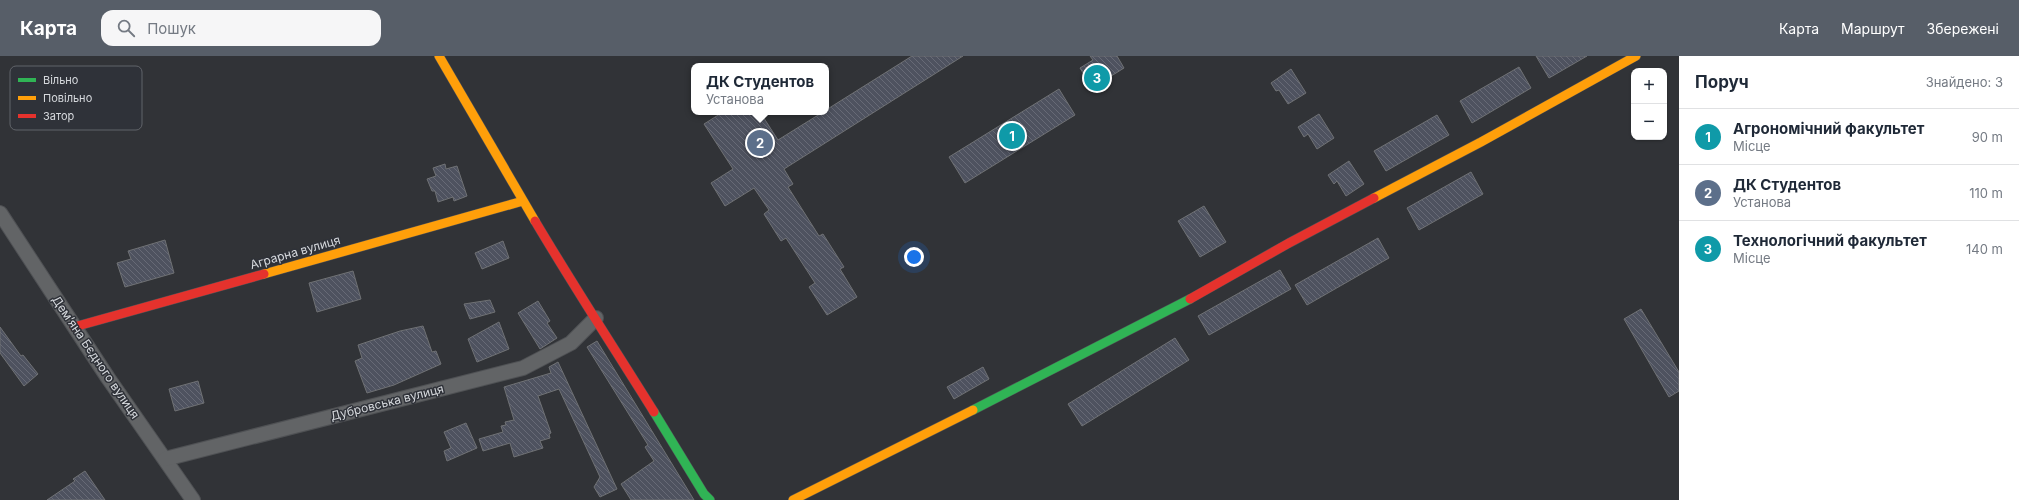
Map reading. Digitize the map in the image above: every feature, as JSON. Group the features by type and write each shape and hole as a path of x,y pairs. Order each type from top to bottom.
{"street":[{"path":"439,56 572,283 596,318 700,488 710,500"},
{"path":"793,500 1180,305 1289,243 1481,142 1636,56"},
{"name":"Аграрна вулиця","path":"74,327 523,201"},
{"name":"Дем’яна Бєдного вулиця","path":"0,213 74,327 193,500"},
{"name":"Дубровська вулиця","path":"165,459 523,368 571,343 596,318"}],"building":[{"path":"912,56 963,56 784,169 793,184 788,187 819,236 823,234 844,267 840,269 857,297 827,315 809,287 815,283 786,238 781,241 764,214 769,210 754,188 725,206 711,183 733,169 704,124 718,115 762,115 778,140 818,115 829,115 829,108"},
{"path":"1090,56 1117,56 1124,68 1092,88 1080,68 1093,60"},
{"path":"1536,56 1587,56 1549,78"},
{"path":"1519,67 1531,88 1472,123 1460,101"},
{"path":"1291,69 1306,93 1288,104 1279,90 1276,91 1271,83"},
{"path":"1059,89 1075,115 965,183 949,157"},
{"path":"1319,114 1334,138 1317,149 1308,134 1304,137 1298,127"},
{"path":"1437,115 1449,135 1386,171 1374,151"},
{"path":"1349,161 1364,184 1346,196 1337,181 1334,184 1328,175"},
{"path":"445,164 446,169 457,166 467,196 454,201 453,197 438,202 435,191 432,191 427,179 436,176 433,168"},
{"path":"1471,172 1483,194 1419,230 1407,208"},
{"path":"1204,206 1226,242 1200,257 1178,221"},
{"path":"1378,238 1389,258 1307,305 1295,285"},
{"path":"165,240 174,273 125,287 117,263 131,259 128,251"},
{"path":"503,241 509,258 482,269 475,253"},
{"path":"1280,270 1291,289 1209,335 1198,316"},
{"path":"353,271 361,299 317,312 309,283"},
{"path":"490,300 495,312 470,319 464,304"},
{"path":"538,301 550,321 547,323 557,338 540,349 518,313"},
{"path":"1641,309 1679,372 1679,391 1669,397 1624,319"},
{"path":"499,322 509,349 477,362 468,339"},
{"path":"423,326 432,352 436,351 441,364 394,385 367,393 355,361 362,358 358,345 400,331"},
{"path":"0,327 21,356 23,355 38,374 24,386 0,353"},
{"path":"1175,338 1189,360 1082,426 1068,404"},
{"path":"597,341 694,500 631,500 621,484 654,461 645,447 648,445 587,347"},
{"path":"558,362 617,489 600,497 594,487 600,477 559,389 538,396 551,433 549,434 550,438 540,441 543,448 514,457 510,443 483,451 479,439 503,432 501,426 506,425 505,422 514,420 504,387 551,373 549,367"},
{"path":"983,367 989,379 954,399 947,387"},
{"path":"198,381 204,403 175,411 169,389"},
{"path":"466,423 477,448 447,461 444,451 451,448 444,432"},
{"path":"85,471 105,500 47,500 75,481 73,479"}],"traffic: fast":[{"path":"973,410 1190,299"},
{"path":"654,412 704,494 710,500"}],"traffic: slow":[{"path":"439,56 535,221"},
{"path":"1374,198 1481,142 1636,56"},
{"path":"264,274 523,201"},
{"path":"793,500 973,410"}],"traffic: jam":[{"path":"1190,299 1289,243 1374,198"},
{"path":"535,221 654,412"},
{"path":"74,327 264,274"}],"place":[{"name":"Технологічний факультет","path":"1097,78"},
{"name":"Агрономічний факультет","path":"1012,136"},
{"name":"ДК Студентов","path":"760,143"}]}
